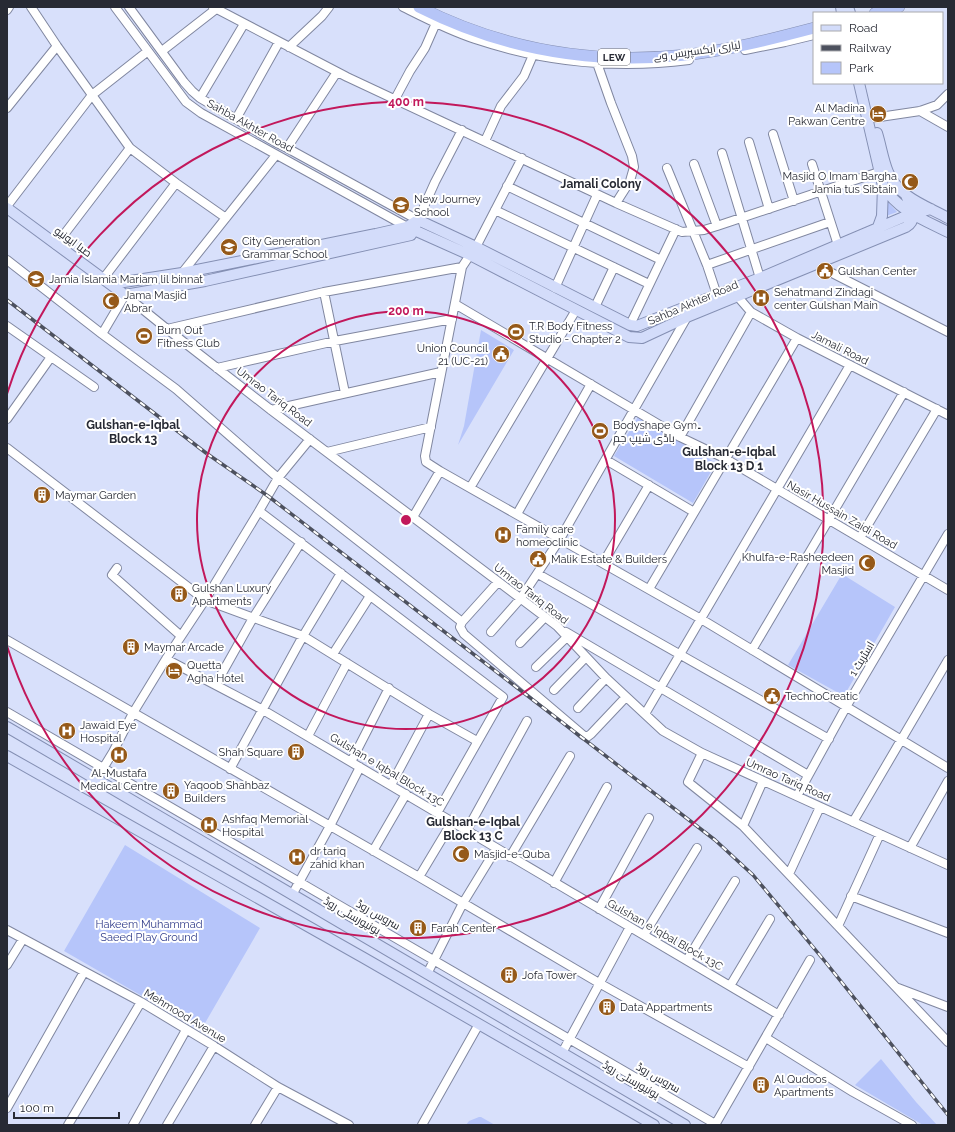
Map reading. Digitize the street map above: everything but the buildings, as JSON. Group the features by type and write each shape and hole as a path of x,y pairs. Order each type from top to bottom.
{"highway":[{"name":"لیاری ایکسپریس وے","path":"419,7 458,26 517,44 558,53 623,58 665,56 710,51 772,39 813,28"},
{"path":"879,12 899,7"}],"main road":[{"path":"859,84 883,186 882,216 878,227"},
{"path":"865,84 888,173 893,182 906,195 948,218"},
{"path":"883,186 899,205 912,214 948,232"},
{"path":"906,195 912,214"},
{"name":"صبا ایونیو","path":"7,207 125,295"},
{"name":"Sahba Akhter Road","path":"413,226 476,247 630,325 637,326 685,313 821,257 838,245 878,227 912,214 931,209"},
{"name":"Sahba Akhter Road","path":"413,226 629,337 642,338 717,295 736,292 760,278 899,230 912,223 912,214"},
{"path":"125,295 205,281 377,238 413,226"},
{"path":"107,281 182,273 377,238"},
{"name":"یونیورسٹی روڈ","path":"7,727 685,1125"},
{"path":"7,756 654,1125"}],"street":[{"path":"7,10 10,7"},
{"path":"31,7 92,96 130,148 226,218"},
{"name":"Sahba Akhter Road","path":"115,7 186,102 201,113 276,155 413,226"},
{"name":"Sahba Akhter Road","path":"130,7 188,87 200,98 287,148 413,226"},
{"path":"288,47 322,16 329,7"},
{"path":"403,7 436,23 475,39 533,55 567,61 597,63 661,63 718,56 813,35"},
{"path":"162,52 215,8 337,72 522,158 597,195 682,232 704,230 821,193 879,172"},
{"path":"395,99 410,70 425,48 436,23"},
{"path":"200,98 244,24"},
{"path":"236,120 279,42"},
{"path":"7,108 57,46"},
{"path":"7,207 92,96 148,51"},
{"path":"485,141 501,106 524,76 533,55"},
{"path":"597,63 632,156 634,167 630,181 616,203"},
{"path":"287,148 337,72"},
{"path":"873,118 920,112 937,105 948,94"},
{"path":"920,112 948,127"},
{"path":"413,226 462,130"},
{"path":"773,134 794,201"},
{"path":"749,142 769,209"},
{"path":"56,245 130,148"},
{"path":"722,153 760,278"},
{"path":"182,273 276,155"},
{"path":"476,247 522,158"},
{"path":"694,164 717,226"},
{"path":"812,164 838,245"},
{"path":"667,168 707,265 717,295"},
{"path":"107,281 176,183"},
{"path":"507,186 661,260"},
{"path":"555,288 597,195"},
{"path":"495,210 649,284"},
{"path":"707,265 830,222"},
{"path":"630,325 676,229"},
{"path":"470,255 462,267 425,456 426,462 701,619 948,768"},
{"path":"821,257 828,271 948,332"},
{"path":"7,260 176,389 278,478 462,622"},
{"path":"167,329 324,292 462,267"},
{"path":"595,307 614,267"},
{"path":"324,292 345,393"},
{"name":"Jamali Road","path":"736,292 751,312 797,338 948,415"},
{"path":"102,334 125,295"},
{"name":"Umrao Tariq Road","path":"125,295 271,410 557,626 606,678 663,731 702,753 948,865"},
{"name":"Nasir Hussain Zaidi Road","path":"455,304 680,437 726,460 948,590"},
{"path":"470,488 576,310"},
{"path":"680,437 751,312"},
{"path":"491,632 521,598 560,539 635,410 685,313"},
{"path":"217,368 335,341 452,319"},
{"path":"7,326 94,387"},
{"path":"649,589 797,338"},
{"path":"7,419 51,357"},
{"path":"645,714 850,365"},
{"path":"271,410 441,372"},
{"path":"517,514 591,384"},
{"path":"752,650 830,520 904,392"},
{"path":"860,538 937,409"},
{"path":"327,452 431,427"},
{"path":"96,780 166,659 205,600 260,511 278,478 310,439"},
{"path":"7,448 205,600 303,636 429,714 477,741"},
{"path":"606,460 694,512"},
{"path":"413,517 440,471"},
{"path":"603,563 649,485"},
{"path":"260,511 503,697 437,813"},
{"name":"اسٹریٹ 1","path":"797,796 846,707 948,534"},
{"path":"216,684 253,618 301,542"},
{"path":"117,568 112,575 182,636"},
{"path":"230,769 303,636 341,573"},
{"path":"538,574 829,739"},
{"path":"498,582 462,622 460,627 464,634 582,735 587,737 626,697"},
{"path":"332,654 370,596"},
{"path":"520,643 545,617"},
{"path":"557,626 808,775"},
{"path":"536,667 567,637"},
{"path":"7,640 419,876 599,983 749,1067"},
{"path":"554,690 586,657"},
{"name":"Gulshan e Iqbal Block 13C","path":"166,659 216,684 308,736 467,830 496,849 779,1015"},
{"path":"853,822 948,660"},
{"path":"308,736 347,663"},
{"path":"578,708 606,678"},
{"path":"351,762 389,688"},
{"name":"سروس روڈ","path":"7,712 298,882 434,959 569,1040 716,1125"},
{"path":"391,785 429,714"},
{"path":"467,830 527,721"},
{"path":"702,753 688,782 743,826 895,986 947,1038"},
{"path":"510,857 570,756"},
{"path":"292,895 360,767"},
{"path":"743,826 763,781"},
{"path":"910,848 948,781"},
{"path":"554,883 607,787"},
{"path":"373,851 406,794"},
{"path":"789,874 820,807"},
{"path":"599,909 649,818"},
{"path":"419,876 452,822"},
{"path":"838,926 880,834"},
{"path":"644,935 697,848"},
{"path":"427,974 463,903 496,849"},
{"path":"687,960 735,881"},
{"path":"851,896 948,933"},
{"path":"730,986 770,919"},
{"path":"562,1053 630,928"},
{"name":"Mehmood Avenue","path":"7,930 141,1002 336,1122 349,1125"},
{"path":"7,965 23,939"},
{"path":"716,1125 810,960"},
{"path":"7,1108 10,1097 84,972"},
{"path":"895,986 948,1007"},
{"path":"68,1125 141,1002"},
{"path":"422,1125 479,1024"},
{"path":"133,1125 186,1030"},
{"path":"766,1038 853,1092 912,1125"},
{"path":"167,1125 214,1046"},
{"path":"255,1125 278,1087"}],"green space":[{"path":"887,201 897,212 886,216"},
{"path":"481,330 514,350 458,445 464,426"},
{"path":"638,417 716,463 693,503 614,456"},
{"path":"842,574 895,607 844,696 788,665"},
{"name":"Hakeem Muhammad Saeed Play Ground","path":"125,845 260,928 201,1030 64,951"},
{"path":"881,1059 937,1125 923,1125 855,1085"},
{"path":"479,1117 495,1125 466,1125 469,1121"}],"railway":[{"path":"7,300 206,453 268,496 715,840 753,875 823,959 948,1115"}],"place":[{"name":"Al Madina Pakwan Centre","path":"878,114"},
{"name":"Masjid O Imam Bargha Jamia tus Sibtain","path":"910,182"},
{"name":"New Journey School","path":"401,205"},
{"name":"City Generation Grammar School","path":"229,247"},
{"name":"Gulshan Center","path":"825,271"},
{"name":"Jamia Islamia Mariam lil binnat","path":"36,279"},
{"name":"Sehatmand Zindagi center Gulshan Main","path":"761,298"},
{"name":"Jama Masjid Abrar","path":"111,301"},
{"name":"T.R Body Fitness Studio - Chapter 2","path":"516,332"},
{"name":"Burn Out Fitness Club","path":"144,336"},
{"name":"Union Council 21 (UC-21)","path":"501,354"},
{"name":"Bodyshape Gym۔ باڈی شیپ جم","path":"600,431"},
{"name":"Maymar Garden","path":"42,495"},
{"name":"Family care homeoclinic","path":"503,535"},
{"name":"Malik Estate & Builders","path":"538,559"},
{"name":"Khulfa-e-Rasheedeen Masjid","path":"867,563"},
{"name":"Gulshan Luxury Apartments","path":"179,594"},
{"name":"Maymar Arcade","path":"131,647"},
{"name":"Quetta Agha Hotel","path":"174,671"},
{"name":"TechnoCreatic","path":"772,696"},
{"name":"Jawaid Eye Hospital","path":"67,731"},
{"name":"Shah Square","path":"296,752"},
{"name":"Al-Mustafa Medical Centre","path":"119,755"},
{"name":"Yaqoob Shahbaz Builders","path":"171,791"},
{"name":"Ashfaq Memorial Hospital","path":"209,825"},
{"name":"Masjid-e-Quba","path":"461,854"},
{"name":"dr tariq zahid khan","path":"297,857"},
{"name":"Farah Center","path":"418,928"},
{"name":"Jofa Tower","path":"509,975"},
{"name":"Data Appartments","path":"607,1007"},
{"name":"Al Qudoos Apartments","path":"761,1085"}],"district":[{"name":"Jamali Colony","path":"601,184"},
{"name":"Gulshan-e-Iqbal Block 13","path":"133,432"},
{"name":"Gulshan-e-Iqbal Block 13 D 1","path":"729,459"},
{"name":"Gulshan-e-Iqbal Block 13 C","path":"473,829"}]}
